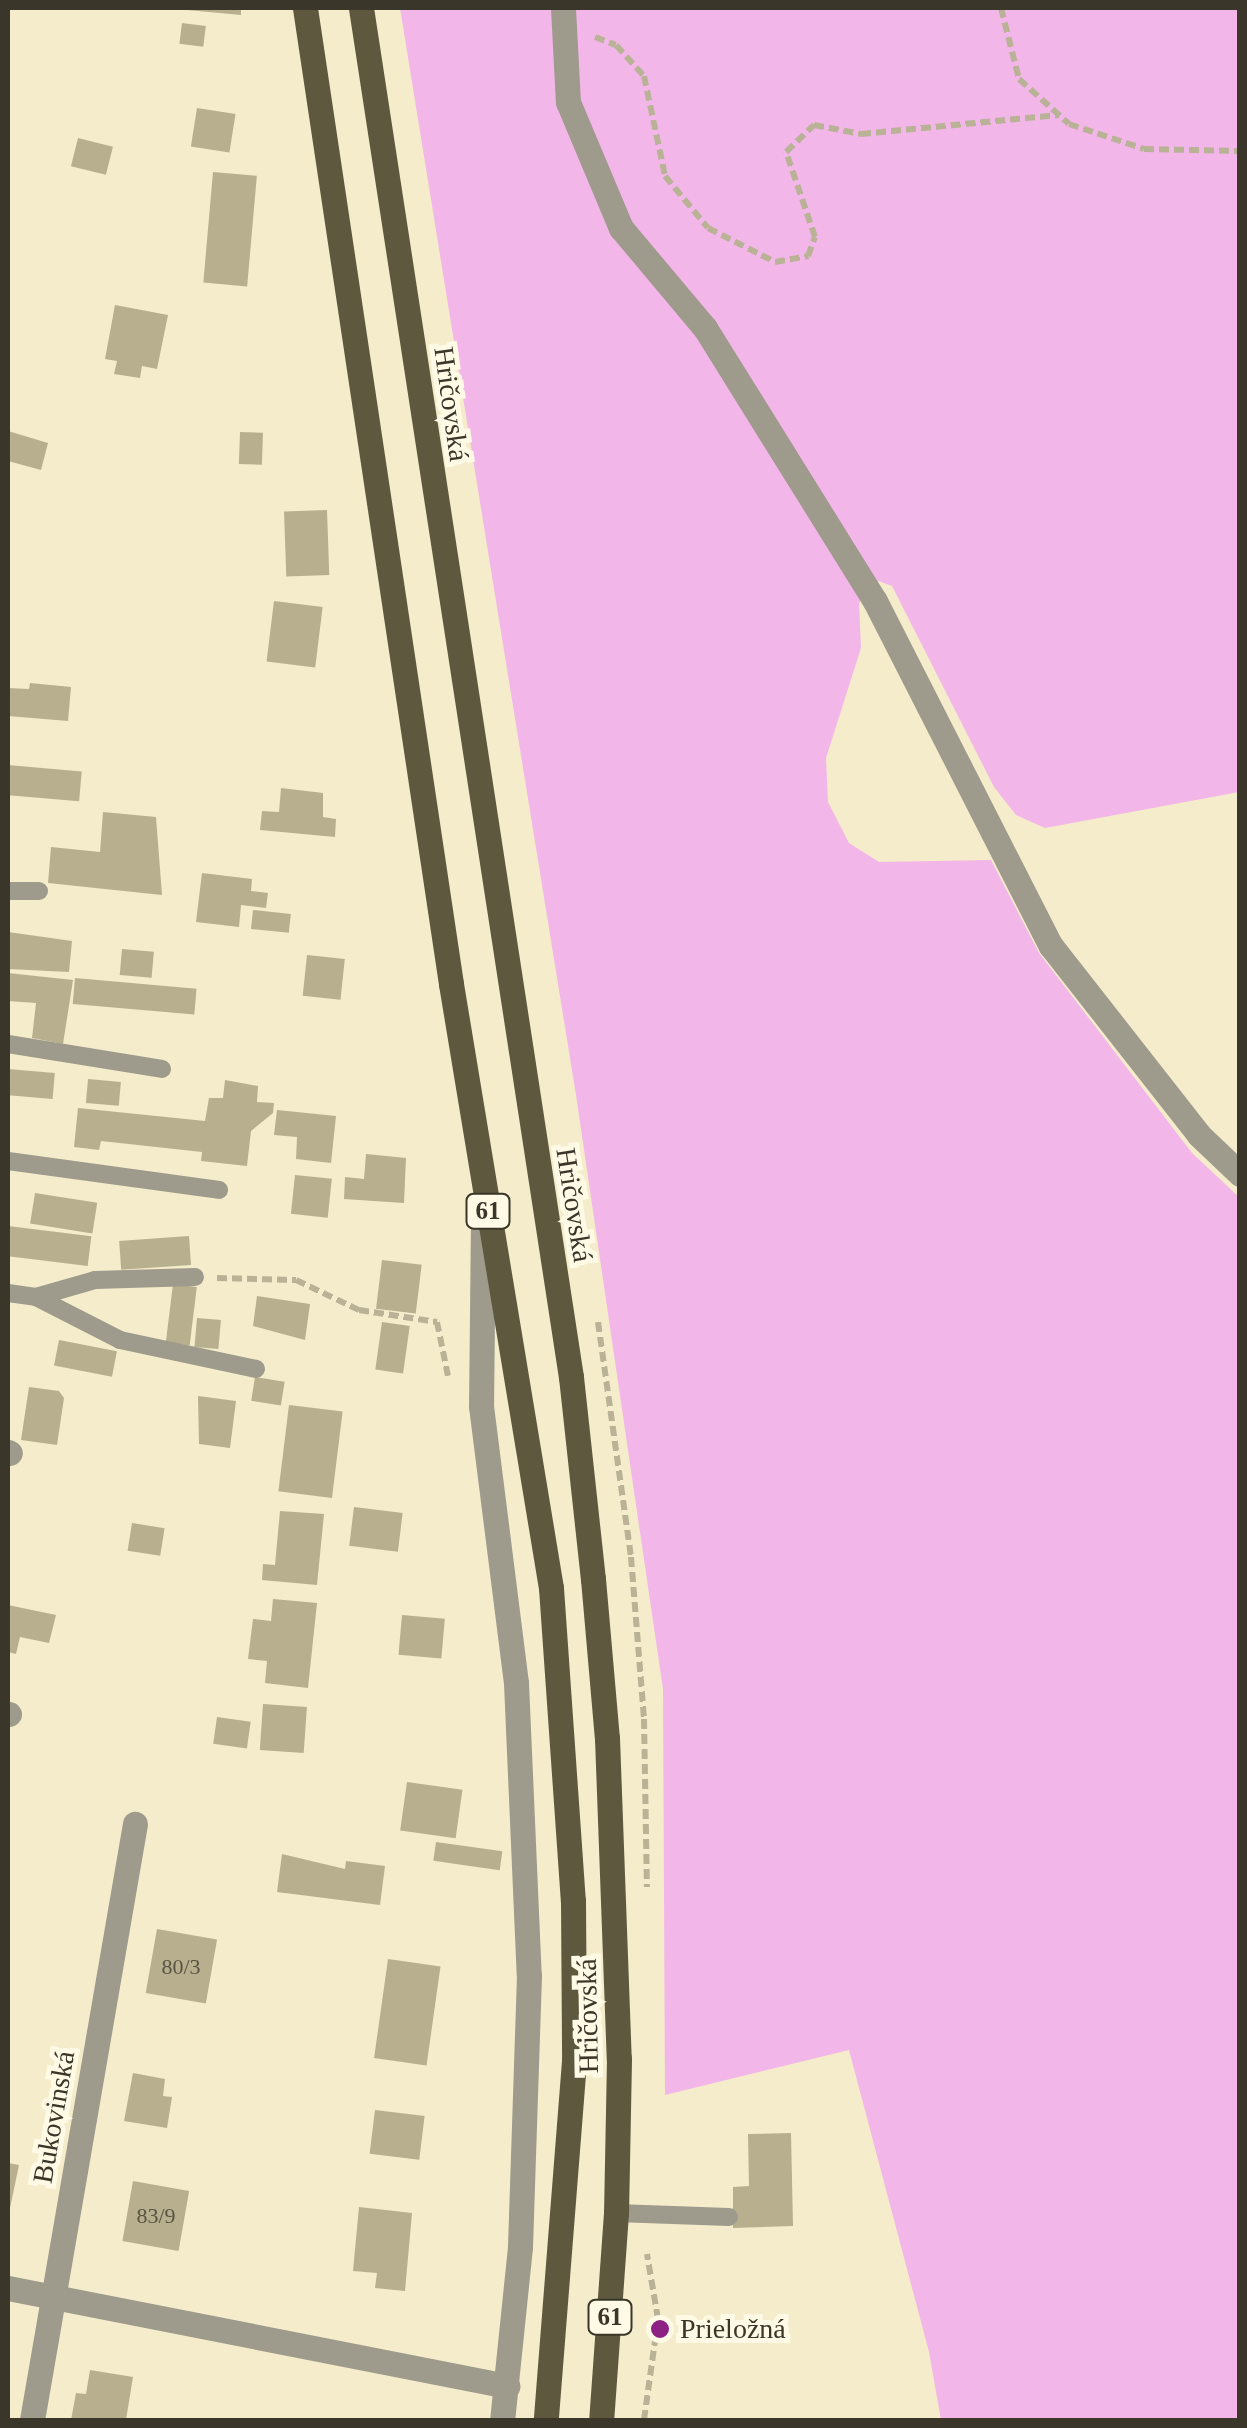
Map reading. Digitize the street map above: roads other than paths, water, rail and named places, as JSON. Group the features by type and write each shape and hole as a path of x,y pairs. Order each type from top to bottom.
{"main road":[{"name":"Hričovská","path":"305,8 484,1183 551,1588 566,1743 574,2061 546,2420"},
{"name":"Hričovská","path":"361,8 571,1376 607,1738 619,2059 616,2213 601,2420"}],"street":[{"path":"563,16 568,102 621,228 705,328 875,601 1050,946 1199,1134 1240,1174"},
{"name":"Hričovská","path":"484,1183 482,1406 516,1683 529,1975 520,2248 502,2420"},
{"name":"Bukovinská","path":"32,2420 135,1824"},
{"path":"8,2288 506,2386"}],"lane":[{"path":"8,891 39,891"},
{"path":"8,1044 162,1070"},
{"path":"8,1162 219,1190"},
{"path":"36,1297 95,1280 195,1277"},
{"path":"8,1292 36,1297 120,1340 256,1368"},
{"path":"616,2213 728,2218"}],"place":[{"name":"Prieložná","path":"660,2329"}]}
